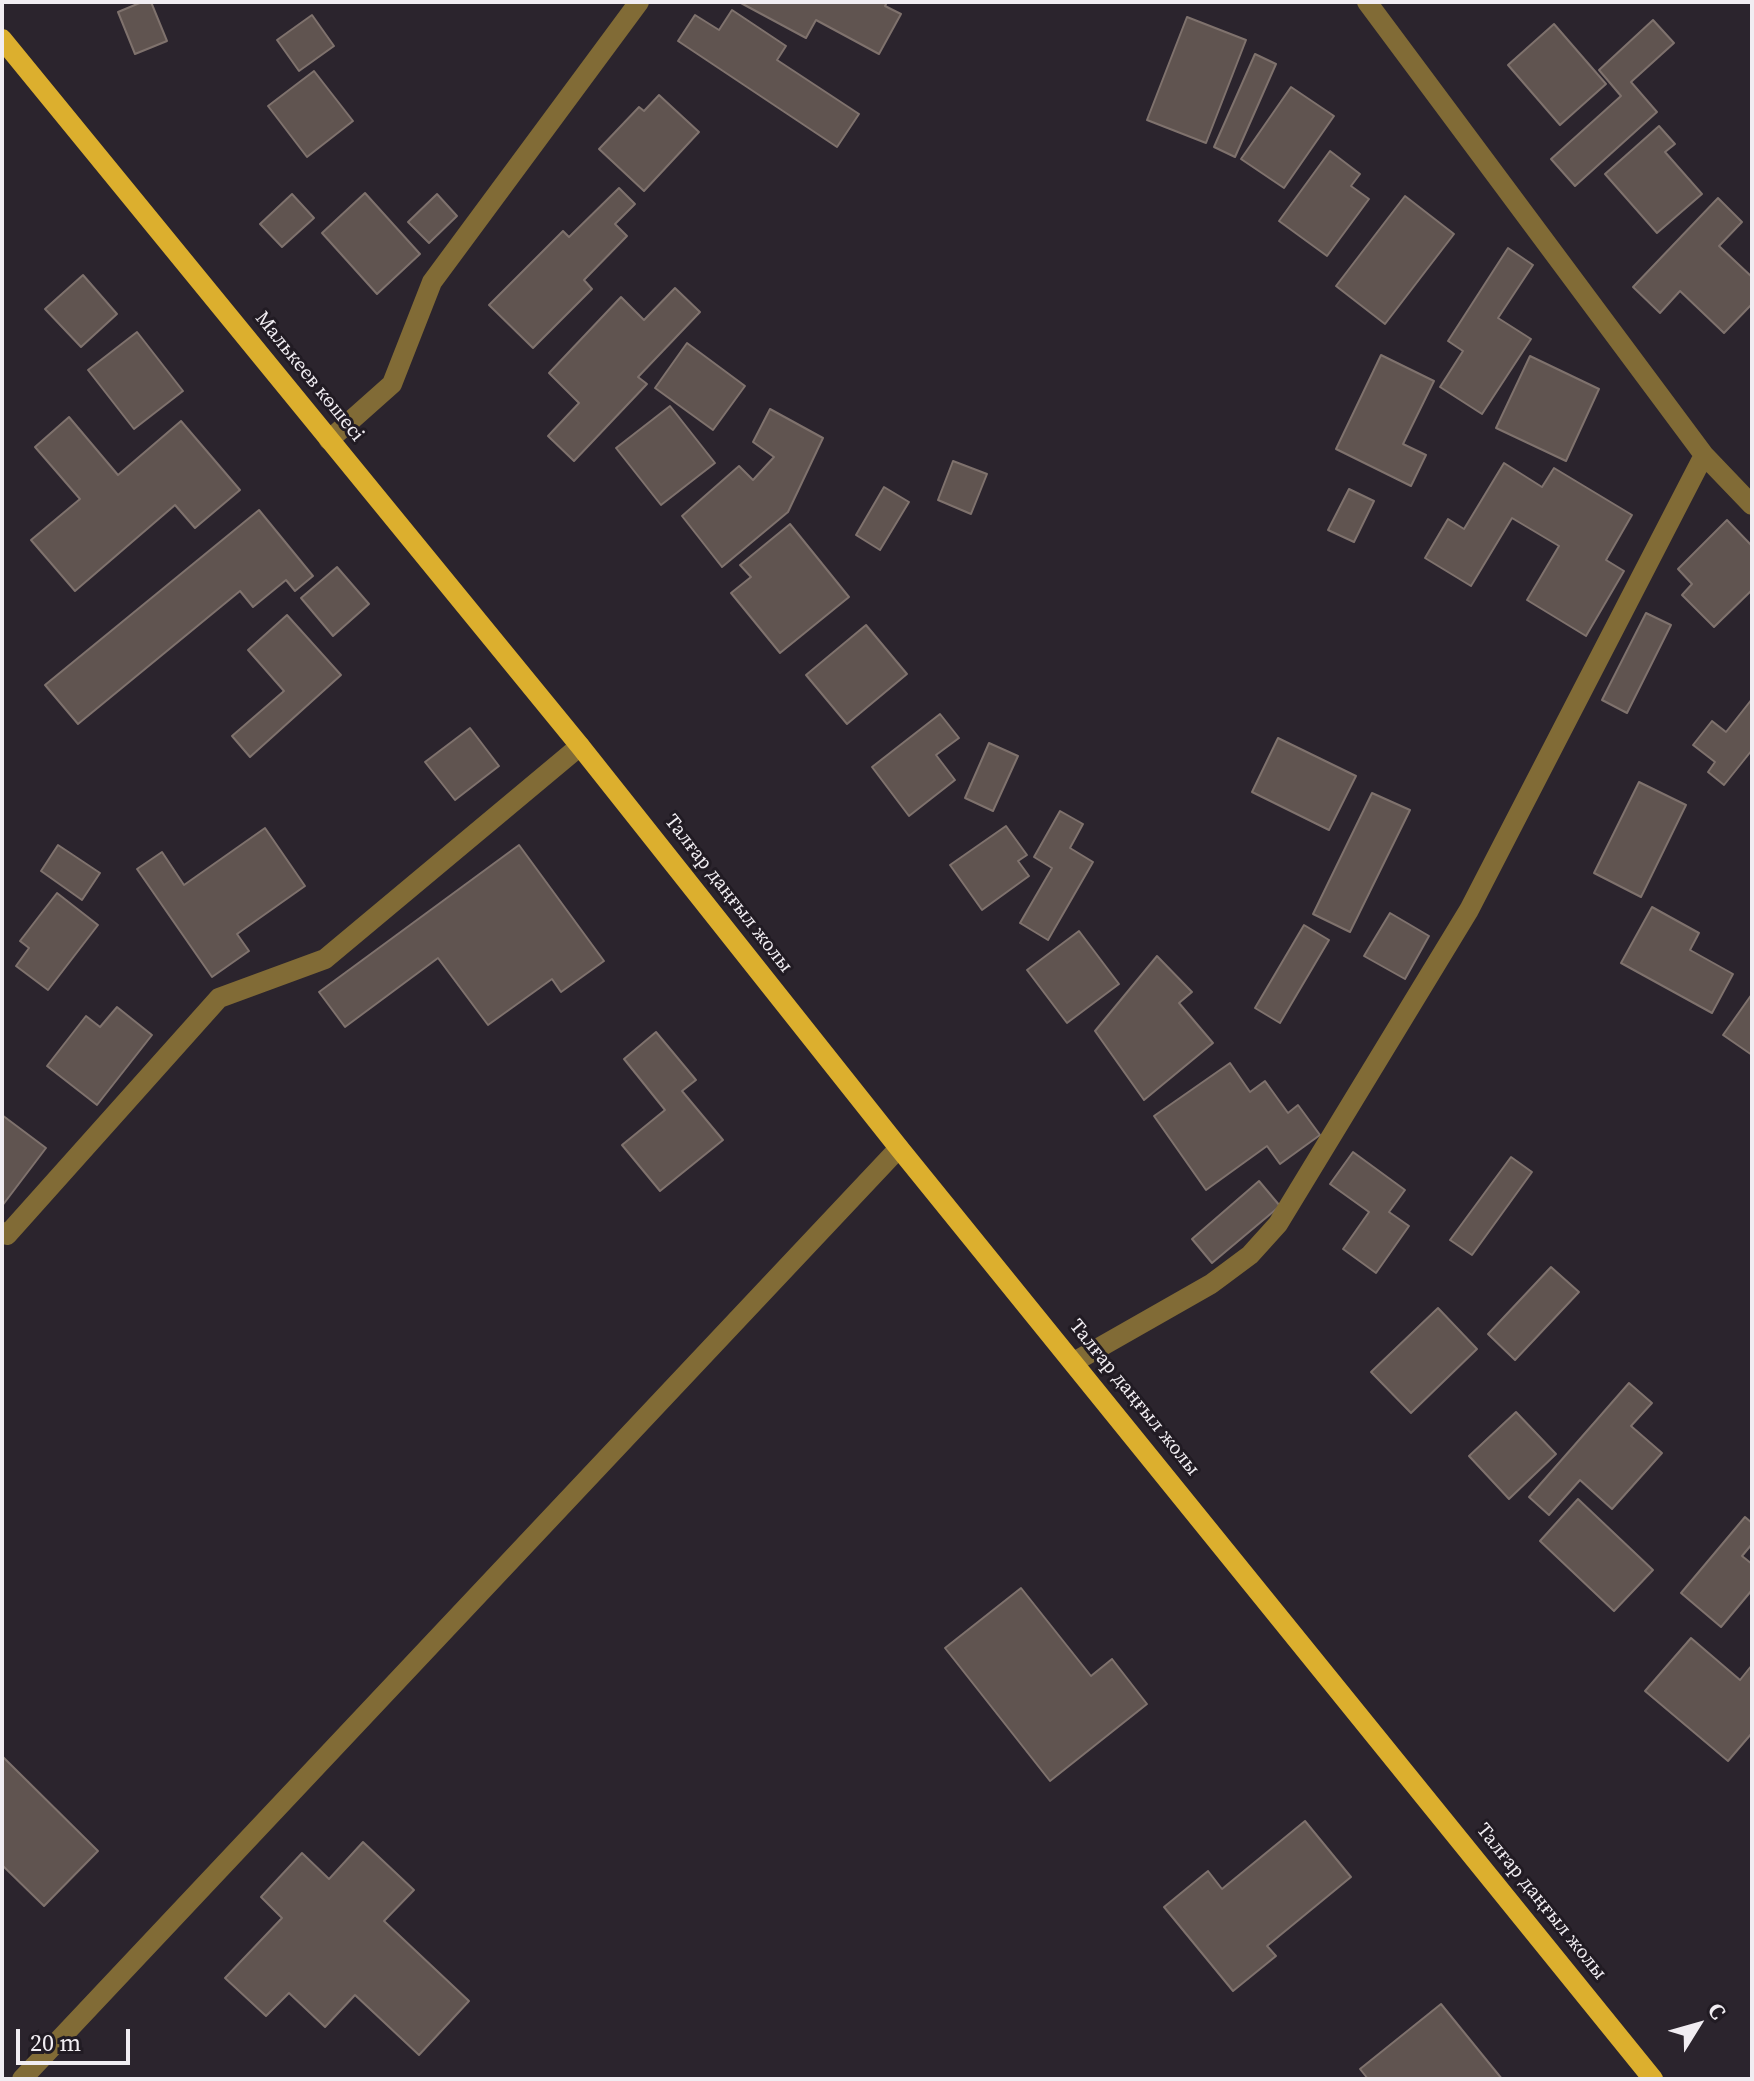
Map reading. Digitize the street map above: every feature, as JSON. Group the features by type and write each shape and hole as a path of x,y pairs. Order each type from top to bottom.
{"main road":[{"name":"Малькеев көшесі","path":"2,39 580,746"},
{"name":"Талғар даңғыл жолы","path":"580,746 899,1148 1653,2079"}],"street":[{"path":"329,440 392,384 432,282 639,2"},
{"path":"1367,2 1704,455 1752,505"},
{"path":"1074,1362 1211,1284 1250,1255 1278,1224 1469,910 1704,455"},
{"path":"2,1232 7,1235 219,998 325,959 580,746"},
{"path":"22,2079 899,1148"}],"building":[{"path":"142,2 151,2 167,41 135,54 118,12"},
{"path":"739,2 887,2 885,6 901,14 879,54 816,20 806,38"},
{"path":"732,10 786,46 777,60 859,114 837,147 678,41 695,15 719,30"},
{"path":"312,15 334,46 299,71 277,40"},
{"path":"1187,17 1246,40 1206,143 1147,120"},
{"path":"1653,20 1674,43 1631,82 1657,112 1575,186 1551,159 1621,96 1599,70"},
{"path":"1554,24 1606,84 1560,125 1508,65"},
{"path":"1255,54 1276,64 1235,157 1214,147"},
{"path":"314,71 353,121 307,157 268,106"},
{"path":"1291,87 1334,116 1284,188 1241,159"},
{"path":"659,95 699,132 644,191 599,149 639,107 644,111"},
{"path":"1659,126 1675,144 1665,152 1702,194 1657,233 1605,174"},
{"path":"1330,151 1360,174 1351,186 1369,199 1327,256 1279,221"},
{"path":"619,188 635,204 615,224 627,236 584,280 592,289 533,348 489,305 563,231 569,237"},
{"path":"365,193 420,254 377,294 322,233"},
{"path":"292,194 314,218 282,247 260,224"},
{"path":"437,194 457,216 429,243 408,222"},
{"path":"1405,196 1454,234 1385,324 1336,286"},
{"path":"1718,198 1742,222 1719,246 1752,277 1752,304 1724,333 1680,291 1660,313 1633,287"},
{"path":"1508,248 1533,265 1498,318 1531,339 1482,414 1440,387 1463,351 1448,341"},
{"path":"83,275 117,314 81,347 45,309"},
{"path":"675,288 700,312 638,377 647,384 574,461 548,436 579,403 549,373 621,297 644,320"},
{"path":"137,332 183,391 134,429 88,370"},
{"path":"687,343 745,386 713,430 655,388"},
{"path":"1381,355 1434,381 1403,444 1426,455 1411,486 1336,449"},
{"path":"1530,356 1599,389 1566,461 1496,428"},
{"path":"670,406 715,463 661,505 616,448"},
{"path":"770,409 823,438 788,512 722,567 682,516 739,466 753,480 774,457 753,442"},
{"path":"69,417 118,475 181,421 240,490 195,528 175,505 75,591 31,540 80,499 35,447"},
{"path":"953,461 987,474 971,514 938,500"},
{"path":"1504,463 1542,487 1554,468 1632,515 1606,560 1624,571 1586,636 1527,600 1559,546 1512,518 1471,586 1425,558 1448,519 1464,529"},
{"path":"884,487 909,502 880,550 856,535"},
{"path":"1349,489 1374,501 1354,542 1328,530"},
{"path":"259,510 313,576 295,591 286,580 253,607 240,591 78,724 45,685"},
{"path":"1727,520 1752,546 1752,590 1714,627 1682,595 1692,584 1678,569"},
{"path":"790,524 849,597 780,653 731,593 751,577 740,565"},
{"path":"337,567 369,604 333,636 301,598"},
{"path":"1646,613 1671,625 1627,713 1602,700"},
{"path":"287,615 341,675 250,757 232,736 284,691 248,650"},
{"path":"866,625 907,674 847,724 806,675"},
{"path":"1752,699 1752,750 1724,785 1708,772 1715,762 1693,745 1712,721 1726,732"},
{"path":"940,714 959,738 936,755 955,780 909,816 872,767"},
{"path":"470,728 499,766 455,800 425,762"},
{"path":"1278,738 1356,776 1329,830 1252,792"},
{"path":"989,743 1018,756 993,811 965,798"},
{"path":"1639,782 1686,805 1641,897 1594,873"},
{"path":"1372,793 1410,810 1350,932 1313,914"},
{"path":"1060,811 1083,824 1070,848 1093,862 1048,940 1020,923 1052,868 1034,857"},
{"path":"1006,826 1027,855 1018,861 1029,876 982,910 950,865"},
{"path":"265,828 305,886 237,934 249,951 212,977 137,869 162,852 184,885"},
{"path":"58,845 100,873 82,900 41,871"},
{"path":"519,845 604,961 561,992 552,979 488,1025 438,958 345,1027 319,992"},
{"path":"57,893 98,925 48,990 16,966 29,948 20,941"},
{"path":"1652,907 1699,933 1690,950 1733,974 1712,1013 1621,963"},
{"path":"1390,913 1429,936 1405,979 1364,956"},
{"path":"1304,925 1329,940 1280,1023 1255,1008"},
{"path":"1079,931 1119,984 1067,1023 1027,970"},
{"path":"1157,956 1192,992 1179,1003 1213,1043 1144,1100 1095,1031"},
{"path":"1752,994 1752,1055 1723,1035"},
{"path":"117,1007 152,1035 97,1105 47,1066 86,1016 100,1027"},
{"path":"656,1032 696,1080 682,1091 723,1140 660,1191 622,1145 665,1110 624,1059"},
{"path":"1230,1063 1250,1092 1265,1081 1288,1113 1298,1105 1320,1135 1280,1164 1267,1146 1206,1190 1154,1116"},
{"path":"2,1115 46,1148 2,1206"},
{"path":"1353,1152 1405,1190 1389,1212 1409,1226 1376,1273 1343,1249 1369,1212 1330,1184"},
{"path":"1511,1157 1532,1172 1472,1255 1450,1240"},
{"path":"1259,1181 1280,1206 1212,1263 1192,1239"},
{"path":"1551,1267 1579,1292 1515,1360 1488,1334"},
{"path":"1438,1308 1477,1349 1411,1413 1371,1372"},
{"path":"1629,1383 1652,1403 1631,1426 1662,1453 1612,1509 1580,1480 1549,1515 1529,1497"},
{"path":"1516,1412 1556,1454 1509,1499 1469,1456"},
{"path":"1578,1499 1653,1570 1614,1611 1540,1541"},
{"path":"1745,1517 1752,1523 1752,1544 1742,1556 1752,1564 1752,1590 1721,1627 1681,1593"},
{"path":"1021,1588 1091,1676 1112,1659 1147,1704 1050,1781 945,1648"},
{"path":"1691,1638 1740,1680 1752,1665 1752,1733 1728,1761 1645,1691"},
{"path":"2,1756 98,1851 44,1906 2,1865"},
{"path":"1305,1821 1351,1877 1267,1946 1276,1956 1233,1991 1164,1907 1208,1871 1222,1889"},
{"path":"363,1842 414,1890 384,1921 469,2001 419,2055 355,1995 325,2027 289,1993 266,2016 225,1978 282,1918 261,1897 302,1853 329,1879"},
{"path":"1441,2004 1502,2079 1368,2079 1360,2069"}]}
